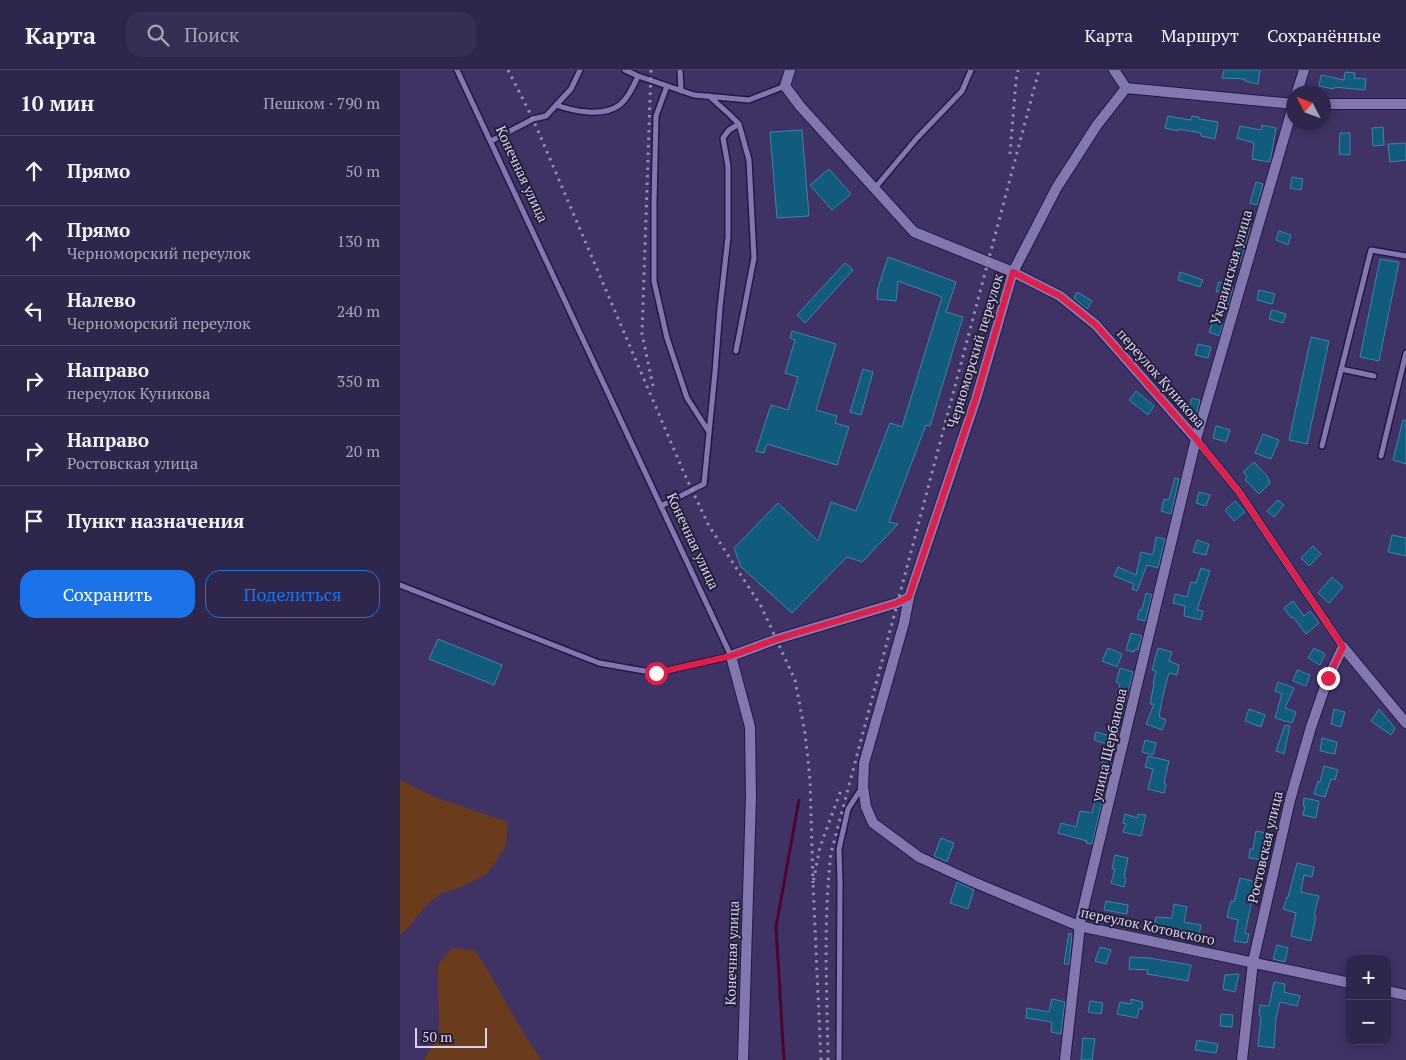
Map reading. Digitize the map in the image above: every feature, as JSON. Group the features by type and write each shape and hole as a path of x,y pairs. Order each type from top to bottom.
{"street":[{"path":"785,86 790,70"},
{"path":"1114,70 1126,88 1286,103"},
{"path":"1299,85 1304,70"},
{"name":"переулок Куникова","path":"785,86 800,106 914,232 1013,272 1060,296 1096,325 1196,439 1239,492 1343,647 1406,723"},
{"name":"Черноморский переулок","path":"873,823 866,807 863,786 864,763 904,623 909,597 976,398 1013,272 1056,187 1097,125 1126,88"},
{"path":"1331,104 1406,104"},
{"name":"Украинская улица","path":"1196,439 1286,128"},
{"name":"улица Щербанова","path":"1065,1060 1079,926 1196,439"},
{"path":"731,656 777,639 897,603 909,597"},
{"name":"Ростовская улица","path":"1242,1060 1253,962 1290,800 1311,726 1328,678 1343,647"},
{"name":"Конечная улица","path":"731,656 750,727 743,1060"},
{"name":"переулок Котовского","path":"873,823 919,857 1079,926 1346,982"},
{"path":"1391,992 1406,995"}],"lane":[{"name":"Конечная улица","path":"457,70 731,656"},
{"path":"491,141 533,119 546,116 571,88 580,70"},
{"path":"625,70 694,95 749,100 785,86"},
{"path":"680,70 681,91"},
{"path":"874,188 962,91 971,70"},
{"path":"556,105 569,110 587,112 612,110 620,105 632,91 638,76"},
{"path":"668,86 656,116 654,282 667,338 687,398 709,433"},
{"path":"709,96 739,124 749,160 754,258 736,351"},
{"path":"661,506 704,484 728,237 728,166 723,138 728,130 739,124"},
{"path":"1322,446 1371,250 1406,256"},
{"path":"1381,456 1406,353"},
{"path":"1342,369 1374,376"},
{"path":"400,585 599,663 656,673 731,656"},
{"path":"839,1060 839,849 848,809 863,786"}],"shaded area":[{"path":"400,780 435,797 508,822 506,846 487,874 463,886 440,894 426,905 400,935"},
{"path":"452,948 475,950 524,1034 542,1060 424,1060 439,1034 438,965"}],"building":[{"path":"1224,70 1260,70 1258,84 1245,81 1245,79 1222,78"},
{"path":"1345,72 1355,73 1354,78 1366,79 1365,90 1334,87 1334,89 1331,88 1331,85 1319,85 1321,75 1344,80"},
{"path":"1168,116 1191,120 1192,116 1218,122 1215,139 1201,136 1201,133 1165,128"},
{"path":"1262,125 1276,128 1270,162 1252,159 1254,143 1237,138 1240,126 1261,130"},
{"path":"1383,127 1384,145 1373,146 1372,128"},
{"path":"802,130 809,216 777,218 770,132"},
{"path":"1340,133 1350,133 1350,155 1339,154"},
{"path":"1406,143 1406,160 1390,162 1388,144"},
{"path":"829,169 851,194 832,210 810,185"},
{"path":"1292,177 1303,179 1301,190 1290,188"},
{"path":"1256,182 1263,184 1257,205 1250,203"},
{"path":"1241,225 1250,228 1240,262 1234,260 1240,240 1237,239"},
{"path":"1279,231 1291,235 1288,245 1276,240"},
{"path":"888,257 956,282 946,312 963,317 930,426 926,425 889,522 898,524 862,562 847,557 792,613 741,567 734,548 778,503 818,541 831,502 856,511 890,423 902,427 942,297 898,281 896,301 877,299 878,288"},
{"path":"1380,259 1399,262 1379,361 1360,357"},
{"path":"845,263 853,270 805,323 797,315"},
{"path":"1180,272 1203,280 1200,287 1178,280"},
{"path":"1219,282 1233,287 1227,309 1223,308 1227,295 1216,291"},
{"path":"1259,290 1275,294 1272,304 1257,300"},
{"path":"1077,292 1092,301 1087,309 1074,298"},
{"path":"1272,310 1286,314 1283,323 1269,319"},
{"path":"1213,320 1223,324 1219,336 1209,332"},
{"path":"792,331 836,344 816,410 837,416 835,423 849,427 837,465 767,444 764,453 756,451 771,405 788,410 798,377 785,373 795,340 790,338"},
{"path":"1311,337 1329,341 1307,444 1289,440"},
{"path":"1198,344 1211,347 1208,358 1195,355"},
{"path":"863,369 873,372 861,415 850,412"},
{"path":"1136,391 1154,406 1148,415 1129,400"},
{"path":"1192,398 1200,400 1196,416 1187,414"},
{"path":"1403,420 1406,420 1406,464 1393,460"},
{"path":"1216,426 1230,430 1226,442 1213,438"},
{"path":"1263,434 1279,440 1271,459 1255,453"},
{"path":"1254,462 1267,476 1270,483 1259,494 1245,480 1247,476 1243,472"},
{"path":"1175,478 1179,479 1171,514 1161,511 1164,499 1169,500"},
{"path":"1199,492 1210,495 1206,506 1196,503"},
{"path":"1278,500 1284,505 1274,517 1267,511"},
{"path":"1235,501 1245,512 1234,521 1225,510"},
{"path":"1392,535 1406,538 1406,556 1388,552"},
{"path":"1156,537 1165,539 1158,568 1147,565 1137,591 1132,589 1134,584 1114,576 1118,567 1136,575 1141,552 1153,555"},
{"path":"1197,540 1209,544 1206,555 1193,552"},
{"path":"1313,546 1321,554 1309,566 1301,558"},
{"path":"1201,568 1210,571 1197,610 1203,611 1201,620 1184,616 1185,606 1173,603 1175,594 1187,597 1191,582 1196,583"},
{"path":"1332,577 1343,587 1329,603 1318,593"},
{"path":"1146,593 1152,595 1145,621 1137,619 1140,609 1142,610"},
{"path":"1293,601 1304,616 1310,611 1319,623 1306,634 1284,608"},
{"path":"1131,633 1142,636 1138,650 1135,649 1134,652 1126,650"},
{"path":"438,639 502,665 494,685 429,659"},
{"path":"1108,648 1122,654 1117,667 1102,661"},
{"path":"1158,648 1172,652 1169,661 1179,665 1177,675 1169,673 1163,695 1159,717 1166,720 1162,730 1146,724 1154,704 1150,704 1156,671 1152,670"},
{"path":"1314,648 1325,654 1320,665 1308,658"},
{"path":"1120,668 1133,672 1092,844 1086,843 1087,841 1058,833 1061,823 1076,827 1080,811 1092,813 1100,782 1097,781 1107,744 1094,740 1096,732 1110,736 1120,684 1116,682"},
{"path":"1297,670 1310,675 1306,686 1293,681"},
{"path":"1278,682 1294,688 1285,708 1296,712 1292,723 1275,718 1282,694 1275,691"},
{"path":"1249,709 1265,715 1261,727 1245,721"},
{"path":"1334,709 1345,712 1341,727 1331,724"},
{"path":"1379,709 1395,728 1391,735 1371,721"},
{"path":"1285,725 1290,726 1284,754 1276,751"},
{"path":"1322,738 1337,742 1335,754 1320,751"},
{"path":"1145,740 1156,743 1153,755 1142,752"},
{"path":"1148,756 1169,761 1164,783 1166,784 1164,793 1148,789 1153,769 1145,767"},
{"path":"1324,766 1338,770 1335,780 1331,779 1325,797 1314,794 1318,781 1320,782"},
{"path":"1304,798 1319,801 1316,818 1303,815"},
{"path":"1125,814 1137,818 1138,814 1146,815 1141,836 1123,832 1126,824 1123,823"},
{"path":"1256,831 1267,833 1262,860 1249,858 1250,849 1253,849"},
{"path":"941,838 954,843 947,862 934,856"},
{"path":"1115,855 1128,858 1124,887 1111,883 1115,869 1112,869"},
{"path":"1297,863 1314,867 1312,877 1304,875 1301,892 1319,896 1314,915 1316,916 1311,941 1291,936 1296,913 1283,909"},
{"path":"1240,878 1256,882 1245,933 1249,934 1247,943 1234,941 1238,920 1227,917 1231,901 1234,902"},
{"path":"957,882 974,890 968,909 950,903"},
{"path":"1106,901 1128,905 1127,914 1104,910"},
{"path":"1174,904 1187,907 1184,922 1201,925 1198,940 1178,936 1179,929 1154,926 1156,917 1172,918"},
{"path":"1069,933 1072,934 1069,964 1064,964"},
{"path":"1277,945 1288,948 1285,962 1273,959"},
{"path":"1100,947 1111,950 1106,964 1095,961"},
{"path":"1130,957 1191,965 1188,981 1147,974 1148,970 1129,969"},
{"path":"1239,974 1235,992 1223,989 1225,975"},
{"path":"1274,982 1285,984 1284,992 1300,996 1297,1006 1280,1002 1276,1018 1274,1048 1258,1046 1261,1016 1259,1015 1260,1005 1269,1006"},
{"path":"1052,999 1065,1002 1061,1034 1051,1032 1052,1022 1026,1018 1027,1008 1049,1012"},
{"path":"1131,999 1143,1002 1142,1009 1139,1009 1137,1018 1117,1014 1120,1002 1131,1004"},
{"path":"1090,1001 1103,1003 1101,1014 1088,1012"},
{"path":"1221,1014 1233,1015 1232,1027 1220,1026"},
{"path":"1083,1038 1095,1039 1092,1060 1081,1060"},
{"path":"1197,1040 1218,1044 1216,1053 1195,1050"}],"waterway":[{"path":"784,1060 776,927 799,800"}],"railway":[{"path":"508,70 533,119 684,473 709,526 761,606 795,680 805,733 810,779 813,883"},
{"path":"651,70 642,334 653,386"},
{"path":"1010,154 1018,70"},
{"path":"828,1060 826,931 831,853 1039,70"},
{"path":"821,1060 813,883 820,847 841,790"}],"route":[{"path":"656,673 731,656 777,639 897,603 909,597 976,398 1013,272 1060,296 1096,325 1196,439 1239,492 1343,647 1328,678"}]}
